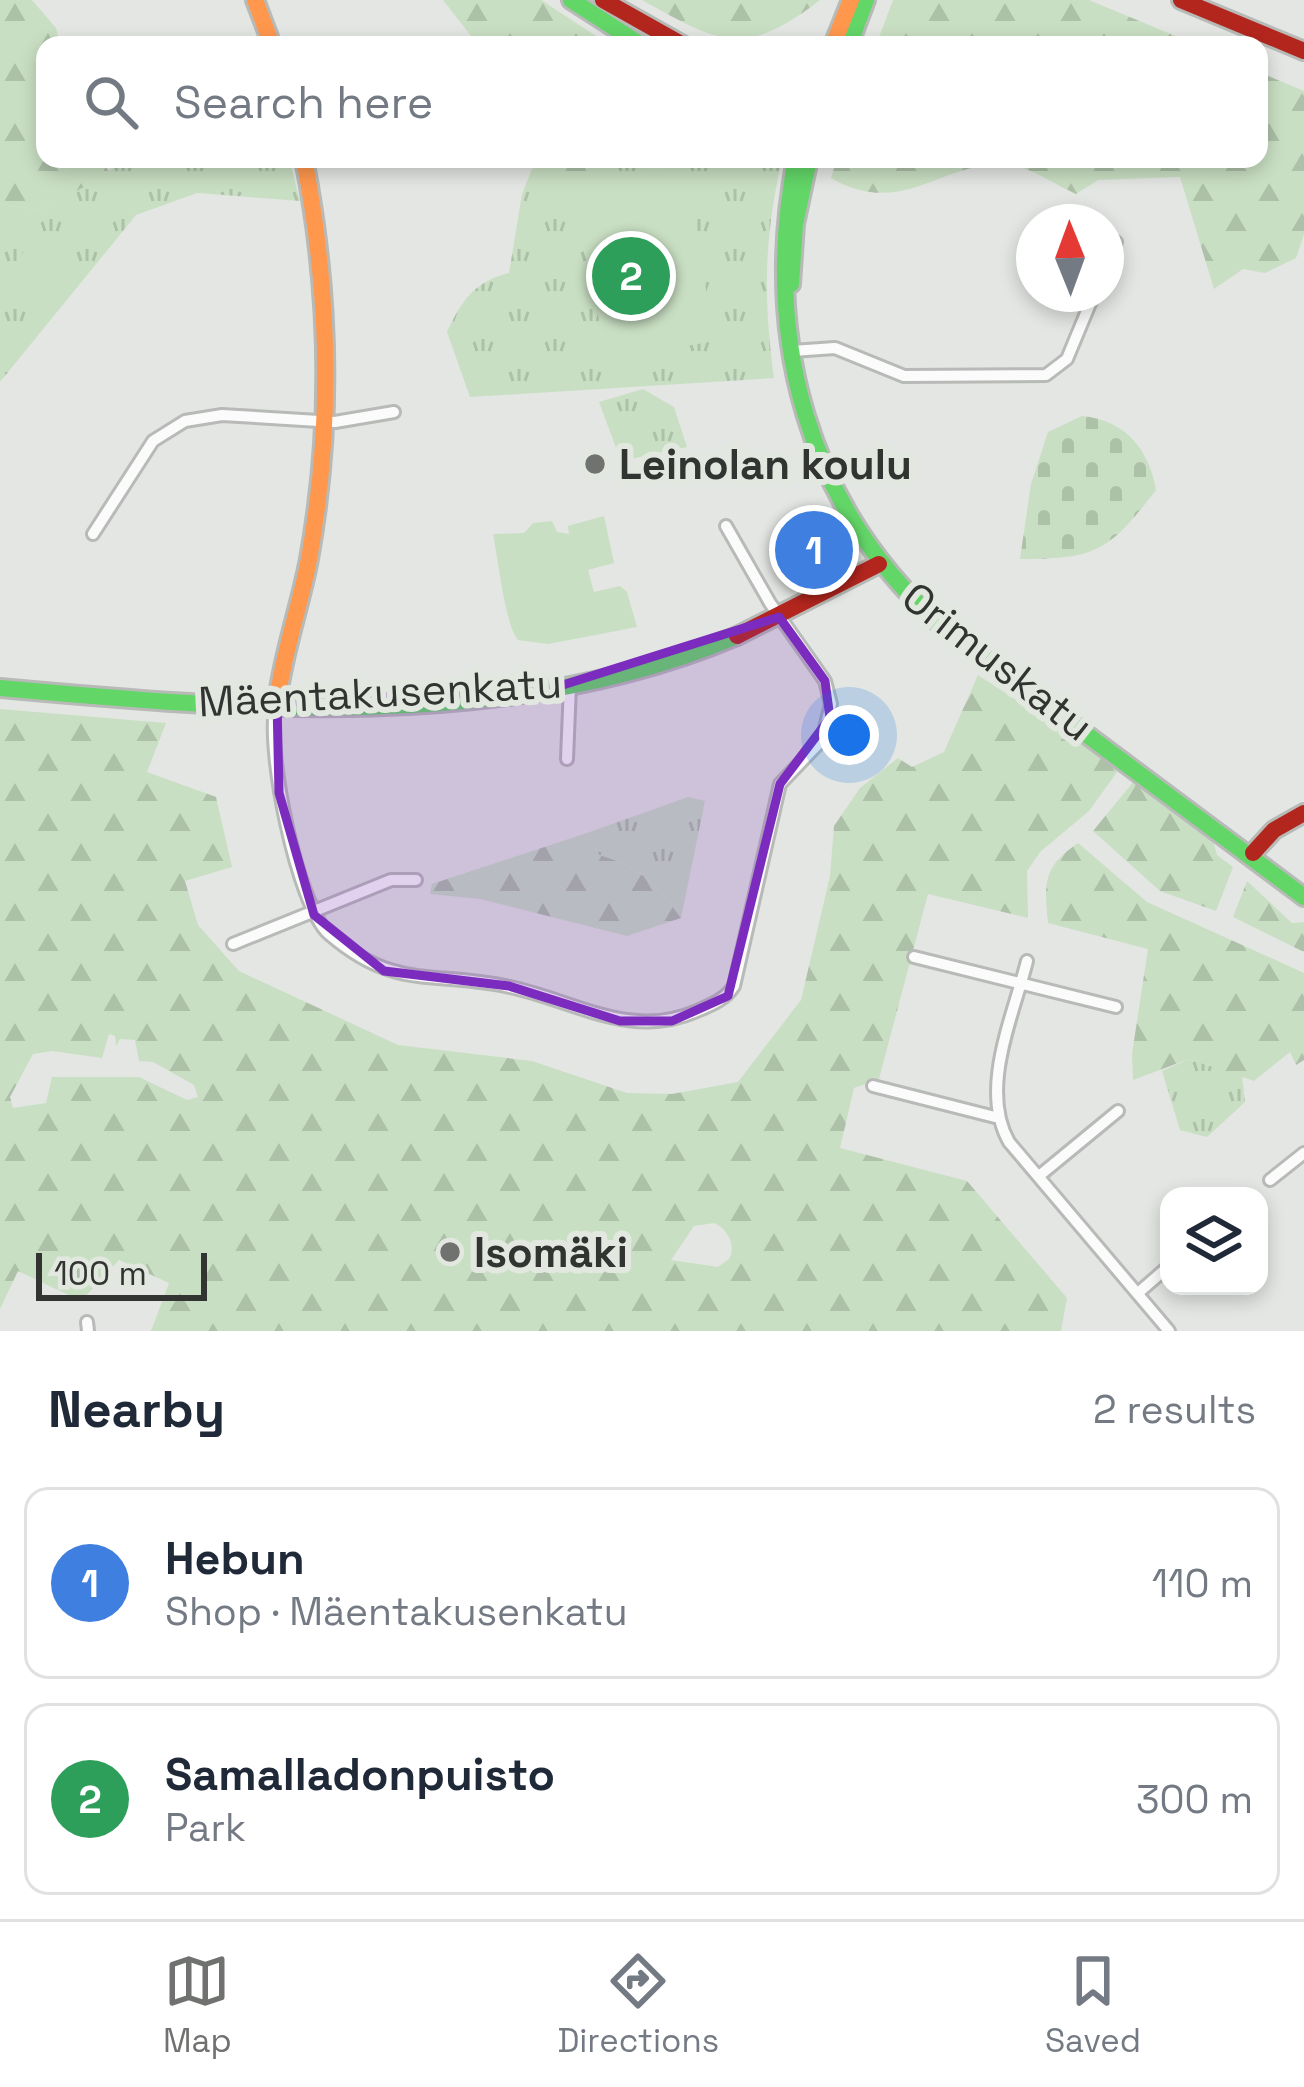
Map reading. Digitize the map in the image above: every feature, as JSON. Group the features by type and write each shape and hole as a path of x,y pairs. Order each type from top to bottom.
{"main road":[{"path":"255,0 269,36"},
{"path":"571,0 627,36"},
{"path":"603,0 667,36"},
{"path":"837,36 851,0"},
{"path":"852,36 866,0"},
{"path":"1181,0 1268,36"},
{"path":"1268,36 1304,51"},
{"path":"277,701 315,525 326,422 324,288 305,168"},
{"name":"Orimuskatu","path":"794,168 779,244 784,326 820,452 846,511 879,564 985,660 1253,853 1304,897"},
{"name":"Orimuskatu","path":"792,351 795,224 807,168"},
{"name":"Mäentakusenkatu","path":"0,688 102,698 277,701 479,695 570,685 706,649 879,564"},
{"path":"1253,853 1274,830 1304,813"}],"street":[{"path":"792,351 835,348 904,376 1046,375 1067,359 1087,312"},
{"path":"93,534 145,452 172,427 222,416 326,422 394,412"},
{"path":"277,701 271,724 279,793 314,915 328,933 384,971 509,986 620,1022 671,1021 728,996 737,979 780,784 822,740 830,718 825,681 779,617 726,526"},
{"path":"567,759 570,685"},
{"path":"233,944 391,880 416,880"},
{"path":"914,957 1116,1007"},
{"path":"995,1117 997,1082 1027,961"},
{"path":"873,1087 995,1117 1169,1331"},
{"path":"1039,1176 1118,1111"},
{"path":"1270,1180 1304,1153"},
{"path":"1138,1293 1160,1275"}],"highlighted area":[{"path":"779,617 825,681 830,718 780,784 728,996 672,1021 620,1021 509,986 384,971 314,915 279,793 277,702 550,689"}],"green space":[{"path":"0,0 32,0 58,36 36,36 36,168 106,168 110,173 41,210 0,204"},
{"path":"443,0 541,0 596,36 471,36"},
{"path":"642,0 820,0 793,19 753,36 721,36"},
{"path":"893,0 1089,0 1175,36 879,36"},
{"path":"1268,76 1304,91 1304,234 1296,258 1265,273 1243,269 1214,289 1180,177 1098,180 1076,194 1022,168 1268,168"},
{"path":"113,168 291,168 300,201 197,193 136,215 0,382 0,204 41,210"},
{"path":"532,168 780,168 767,268 774,378 470,397 447,332 470,294 509,273 522,194"},
{"path":"541,168 601,168 579,172 556,179"},
{"path":"834,168 973,168 920,186 879,193 831,178"},
{"path":"685,169 715,341 606,360 576,188"},
{"path":"33,238 80,271 44,319 0,286"},
{"path":"643,389 674,407 687,447 621,461 599,402"},
{"path":"1082,416 1111,423 1133,439 1148,462 1156,490 1126,527 1099,547 1067,557 1020,559 1031,484 1048,432"},
{"path":"604,516 614,563 588,570 594,592 620,586 627,592 637,627 548,644 518,640 506,606 493,534 524,533 533,523 552,521 557,532 569,534 568,526"},
{"path":"978,675 1115,764 1117,772 1089,811 1040,852 1027,871 1028,918 928,894 879,1079 854,1088 840,1148 967,1181 1067,1298 1061,1331 151,1331 169,1283 119,1260 81,1301 18,1271 0,1309 0,709 166,723 147,772 216,797 232,867 185,881 198,925 239,971 398,1045 532,1061 627,1093 672,1094 738,1082 801,1000 830,876 834,826 860,788 898,758 912,767 944,752","holes":["109,1034 115,1036 116,1046 120,1039 135,1040 139,1061 153,1062 194,1085 198,1097 187,1100 139,1077 52,1077 46,1103 13,1108 10,1097 33,1054 52,1051 102,1058","714,1223 729,1238 729,1259 718,1267 671,1260 694,1226"]},
{"path":"1134,781 1213,841 1217,855 1233,867 1216,911 1160,891 1093,831"},
{"path":"688,797 705,801 681,918 646,878 599,855 587,833"},
{"path":"587,833 599,855 646,878 681,918 627,936 480,899 430,894 432,884"},
{"path":"1078,843 1147,902 1304,973 1304,1060 1296,1065 1290,1052 1254,1081 1189,1059 1133,1080 1132,1054 1148,949 1048,923 1048,877 1058,860"},
{"path":"1247,881 1292,923 1304,922 1304,952 1233,917"},
{"path":"1189,1059 1242,1076 1245,1102 1207,1137 1180,1130 1162,1071"}],"traffic: fast":[{"path":"571,0 627,36"},
{"path":"852,36 866,0"},
{"path":"795,168 785,290 792,353 806,414 828,473 858,529 897,580 944,628 1304,897"},
{"path":"791,284 795,224 807,168"},
{"path":"0,688 279,707 467,701 559,688 650,667 737,636"}],"traffic: slow":[{"path":"255,0 269,36"},
{"path":"837,36 851,0"},
{"path":"277,702 309,559 325,409 319,259 306,168"}],"traffic: jam":[{"path":"603,0 667,36"},
{"path":"1181,0 1268,36"},
{"path":"1268,36 1304,51"},
{"path":"737,636 879,564"},
{"path":"1253,853 1274,830 1304,813"}],"place":[{"name":"Samalladonpuisto","path":"631,276"},
{"name":"Leinolan koulu","path":"595,464"},
{"name":"Hebun","path":"814,550"},
{"name":"Isomäki","path":"450,1252"}]}
